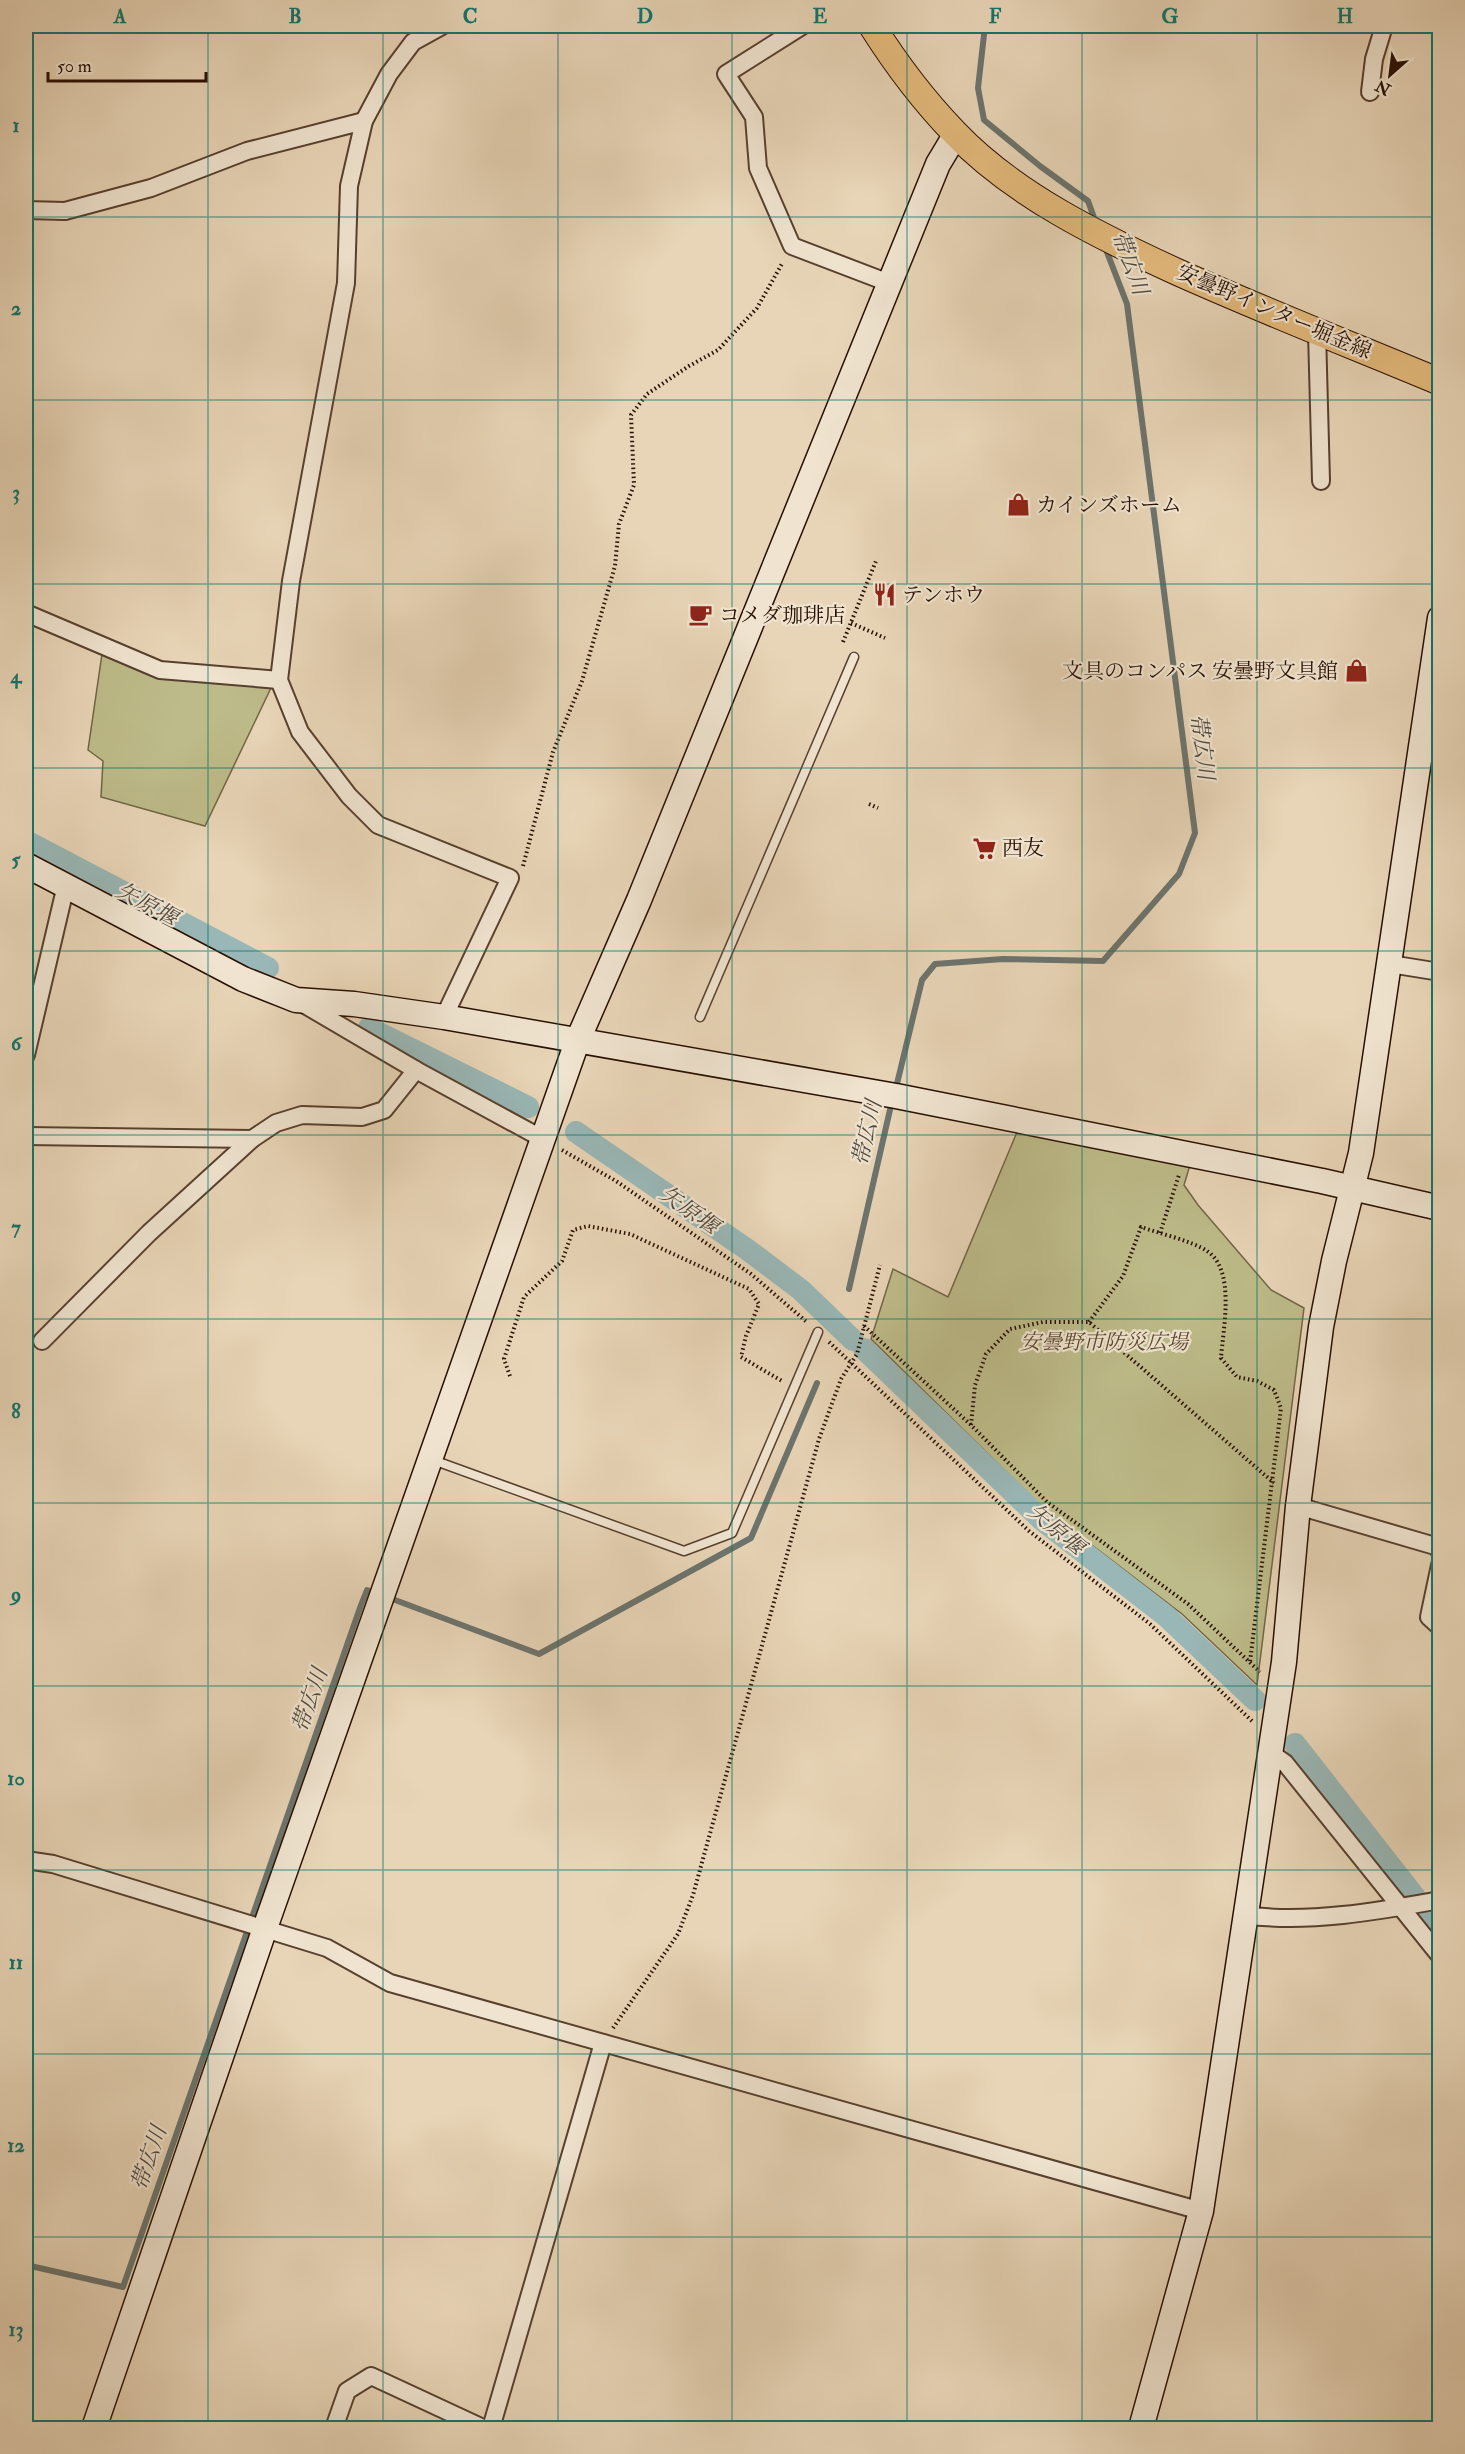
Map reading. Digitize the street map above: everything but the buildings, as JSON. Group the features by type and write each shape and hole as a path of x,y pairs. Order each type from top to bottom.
{"main road":[{"name":"安曇野インター堀金線","path":"872,26 890,54 956,134 1031,194 1084,225 1196,280 1440,381"}],"street":[{"path":"442,26 413,42 389,74 364,121 349,186 346,283 291,581 279,680 300,732 349,796 378,825 510,878 444,1017"},
{"path":"802,26 726,74 754,117 758,168 792,246 889,283"},
{"path":"1370,92 1374,59 1384,26"},
{"path":"26,210 65,211 151,188 247,151 364,121"},
{"path":"94,2428 264,1928 577,1042 643,891 938,164 956,134"},
{"path":"1317,332 1321,481"},
{"path":"26,613 160,670 279,680"},
{"path":"1141,2428 1201,2211 1284,1662 1298,1506 1321,1327 1334,1262 1361,1153 1390,964 1433,715 1440,618"},
{"path":"26,865 243,979 296,1000 416,1070 543,1138"},
{"path":"26,1055 66,885"},
{"path":"1390,964 1440,972"},
{"path":"296,1000 444,1017 896,1096 1352,1188 1440,1208"},
{"path":"42,1341 149,1233 252,1139 276,1123 302,1115 362,1117 384,1110 416,1070"},
{"path":"26,1136 252,1139"},
{"path":"1298,1506 1438,1544"},
{"path":"1440,1565 1429,1617 1440,1627"},
{"path":"1271,1744 1440,1956"},
{"path":"26,1860 53,1863 327,1948 390,1983 1201,2211"},
{"path":"1245,1915 1262,1917 1338,1915 1440,1900"},
{"path":"491,2428 603,2043"},
{"path":"334,2428 347,2391 371,2376 483,2428"}],"lane":[{"path":"700,1017 854,657"},
{"path":"430,1459 684,1551 732,1533 818,1332"}],"path":[{"path":"510,878 521,872 553,752 582,681 615,566 619,524 634,485 631,415 647,394 718,350 757,308 792,246"},
{"path":"843,642 876,561"},
{"path":"851,623 885,638"},
{"path":"869,804 878,808"},
{"path":"543,1138 616,1181 751,1274 818,1332 1029,1531 1150,1624 1258,1726 1271,1744"},
{"path":"1160,1233 1180,1171"},
{"path":"510,1376 504,1359 524,1297 562,1261 573,1230 588,1226 630,1234 749,1289 759,1304 746,1336 741,1356 793,1387"},
{"path":"1089,1322 1124,1276 1141,1227 1208,1251 1221,1268 1226,1285 1221,1358 1237,1377 1257,1381 1274,1390 1281,1408 1250,1662"},
{"path":"603,2043 678,1934 693,1895 819,1439 841,1379 857,1354 880,1264"},
{"path":"971,1425 975,1385 986,1353 1010,1329 1043,1322 1089,1322 1279,1486"},
{"path":"864,1326 971,1425 1047,1502 1188,1604 1265,1676"}],"green space":[{"path":"102,654 159,677 271,688 205,826 101,797 103,761 88,750"},
{"name":"安曇野市防災広場","path":"1017,1132 1190,1165 1184,1185 1198,1205 1271,1290 1304,1308 1257,1685 1182,1614 1042,1507 871,1339 893,1269 948,1297"}],"waterway":[{"name":"帯広川","path":"985,26 978,88 984,120 1040,166 1088,201 1096,223"},
{"name":"帯広川","path":"895,1092 922,980 935,964 1003,959 1103,961 1179,874 1195,833 1127,304 1105,247"},
{"name":"矢原堰","path":"26,841 268,968"},
{"name":"矢原堰","path":"369,1028 528,1107"},
{"name":"帯広川","path":"849,1289 892,1101"},
{"name":"矢原堰","path":"576,1132 748,1250 801,1290 853,1340"},
{"name":"矢原堰","path":"864,1349 1042,1520 1166,1616 1255,1700"},
{"name":"帯広川","path":"387,1597 539,1654 751,1538 817,1383"},
{"name":"帯広川","path":"26,2265 123,2287 361,1605 367,1590 377,1593"},
{"name":"矢原堰","path":"1295,1744 1415,1897"},
{"name":"矢原堰","path":"1425,1910 1440,1928"}],"place":[{"name":"カインズホーム","path":"1018,505"},
{"name":"テンホウ","path":"884,595"},
{"name":"コメダ珈琲店","path":"701,615"},
{"name":"文具のコンパス 安曇野文具館","path":"1356,671"},
{"name":"西友","path":"984,848"}]}
